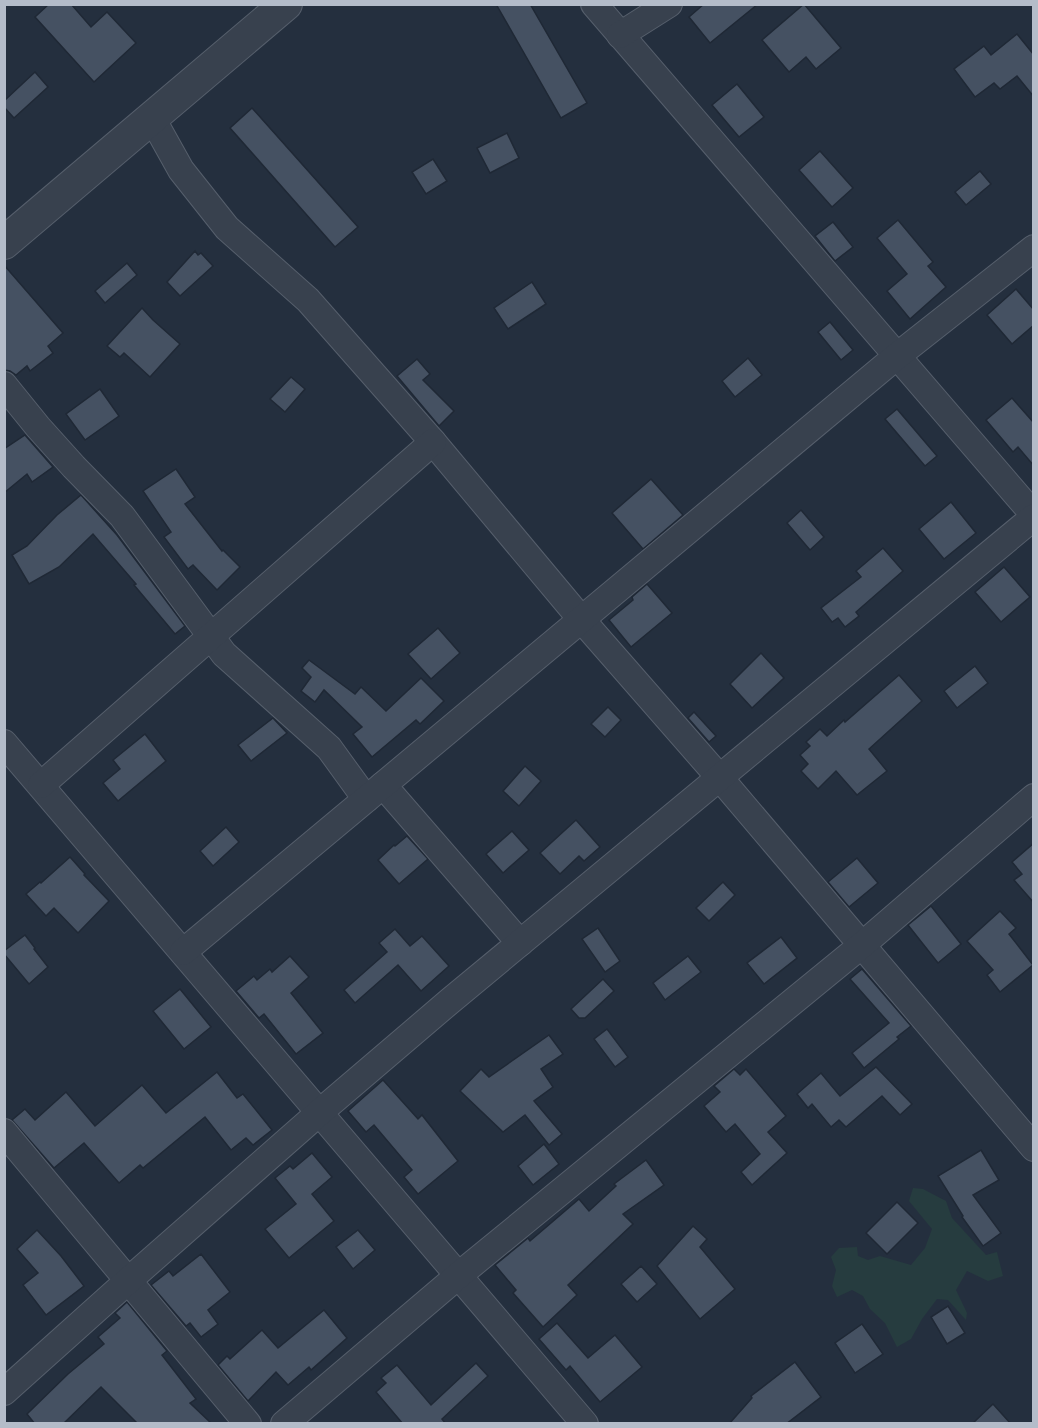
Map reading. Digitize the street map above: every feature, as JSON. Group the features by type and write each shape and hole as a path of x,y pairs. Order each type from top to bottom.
{"street":[{"path":"4,243 286,4"},
{"path":"4,1392 320,1112 1034,516 594,4"},
{"path":"620,35 669,4"},
{"path":"152,118 181,170 227,228 308,300 433,442 581,620 720,778 1034,1148"},
{"path":"183,952 897,356 1034,248"},
{"path":"4,385 74,467 122,516 224,654 375,792 520,943"},
{"path":"41,785 433,442"},
{"path":"4,743 585,1424"},
{"path":"284,1424 459,1275 862,945 1034,796"},
{"path":"4,1132 248,1424"}],"green space":[{"path":"913,1188 923,1189 946,1201 952,1218 986,1255 997,1252 1003,1276 988,1281 967,1271 956,1290 967,1313 966,1320 948,1300 937,1299 911,1339 897,1347 885,1323 870,1309 863,1296 852,1290 837,1297 832,1286 836,1270 831,1257 839,1248 857,1247 858,1256 868,1260 880,1256 911,1265 925,1248 932,1229 909,1201"}],"building":[{"path":"49,4 71,4 91,27 107,12 136,43 94,82 35,17"},
{"path":"496,4 530,4 587,103 561,118"},
{"path":"704,4 758,4 710,43 689,17"},
{"path":"804,4 841,48 816,69 806,57 789,72 762,40"},
{"path":"1017,34 1034,55 1034,97 1017,76 1000,89 994,83 975,97 954,69 984,46 991,55"},
{"path":"35,72 48,87 14,118 4,107 4,101"},
{"path":"737,84 764,117 739,137 712,105"},
{"path":"252,108 358,227 335,247 230,128"},
{"path":"507,133 519,158 490,173 477,148"},
{"path":"820,151 853,188 832,207 799,170"},
{"path":"433,159 447,181 426,194 412,172"},
{"path":"980,171 991,184 966,205 955,192"},
{"path":"898,220 933,262 928,266 946,287 910,319 887,291 907,274 877,238"},
{"path":"833,222 853,247 835,261 815,236"},
{"path":"195,251 198,255 201,253 213,266 180,296 167,282"},
{"path":"127,263 137,275 105,303 95,291"},
{"path":"4,265 63,333 48,346 53,353 30,371 27,366 16,375 4,370"},
{"path":"532,282 546,304 508,329 494,308"},
{"path":"1016,289 1034,310 1034,325 1012,344 987,315"},
{"path":"142,308 180,344 150,377 124,353 120,357 107,346"},
{"path":"830,322 853,350 841,360 818,332"},
{"path":"748,358 762,375 735,397 722,381"},
{"path":"417,359 430,374 423,380 454,411 439,426 397,376"},
{"path":"291,377 305,389 285,412 270,399"},
{"path":"100,389 119,416 85,440 66,414"},
{"path":"1012,398 1034,423 1034,466 1018,447 1013,452 986,420"},
{"path":"897,409 937,456 925,466 885,419"},
{"path":"25,435 53,467 32,482 27,474 4,493 4,449"},
{"path":"176,469 195,497 185,504 222,551 240,567 217,590 193,565 188,569 164,537 171,532 143,491"},
{"path":"651,479 683,515 643,549 612,513"},
{"path":"81,495 117,535 185,626 175,634 93,534 59,567 29,584 12,555 27,546 57,515"},
{"path":"951,502 976,533 944,559 919,529"},
{"path":"801,510 824,537 810,550 787,523"},
{"path":"883,548 903,571 856,612 859,616 845,627 838,618 832,622 821,608 861,577 856,571"},
{"path":"1004,567 1030,597 1001,622 975,592"},
{"path":"647,584 672,613 631,647 609,620 633,600 632,597"},
{"path":"438,628 460,653 431,679 408,654"},
{"path":"761,653 784,678 752,708 730,684"},
{"path":"309,660 355,694 361,687 386,711 421,678 444,701 420,724 416,720 372,757 353,734 362,727 324,690 315,702 301,691 311,677 302,668"},
{"path":"975,666 988,683 957,708 944,691"},
{"path":"899,675 922,701 869,749 887,771 857,795 836,771 818,789 801,771 808,764 800,755 810,746 806,742 820,729 827,736"},
{"path":"608,707 621,720 605,737 591,724"},
{"path":"694,712 716,736 709,742 688,718"},
{"path":"273,718 287,733 251,761 238,745"},
{"path":"145,734 166,761 118,801 103,783 120,769 113,760"},
{"path":"525,766 541,781 519,806 503,791"},
{"path":"576,820 600,847 584,861 579,856 560,874 540,853"},
{"path":"226,827 239,842 213,866 200,851"},
{"path":"512,831 529,850 503,873 486,854"},
{"path":"407,836 428,859 399,884 378,860"},
{"path":"1034,843 1034,903 1014,880 1022,874 1012,862"},
{"path":"70,857 109,901 78,933 54,908 46,916 26,894"},
{"path":"857,858 878,883 849,907 828,882"},
{"path":"723,882 735,895 709,921 696,908"},
{"path":"931,906 961,944 938,963 908,925"},
{"path":"1000,911 1016,928 1009,934 1033,965 1000,992 987,975 993,970 967,941"},
{"path":"598,928 620,961 605,972 582,939"},
{"path":"395,929 410,946 422,936 449,966 421,991 398,965 355,1003 344,990 387,952 379,943"},
{"path":"25,935 48,967 29,984 4,954 4,951"},
{"path":"781,937 797,958 764,984 747,963"},
{"path":"290,956 309,977 291,993 323,1033 296,1054 264,1014 259,1018 236,991 254,976 257,980 270,969 272,972"},
{"path":"688,956 701,972 665,1000 653,983"},
{"path":"862,969 911,1026 864,1068 852,1053 889,1023 850,979"},
{"path":"603,979 614,991 585,1018 579,1018 571,1009"},
{"path":"180,989 211,1027 184,1049 153,1011"},
{"path":"607,1029 628,1057 615,1067 594,1039"},
{"path":"549,1035 563,1054 541,1069 553,1087 534,1101 562,1134 549,1145 525,1115 503,1132 460,1091 481,1069 489,1077"},
{"path":"876,1067 912,1104 900,1115 882,1096 846,1127 839,1120 831,1127 812,1104 808,1108 797,1094 821,1073 840,1096"},
{"path":"734,1069 740,1075 746,1069 786,1116 768,1132 787,1153 752,1185 741,1172 760,1154 735,1124 726,1132 704,1106 720,1092 714,1086"},
{"path":"217,1072 237,1098 243,1094 272,1130 253,1145 246,1138 231,1150 205,1117 143,1168 140,1165 119,1183 84,1143 54,1168 12,1120 25,1109 35,1120 66,1092 95,1126 142,1085 166,1113"},
{"path":"383,1080 418,1119 422,1115 458,1161 418,1194 404,1177 412,1170 374,1125 366,1132 348,1111"},
{"path":"544,1144 559,1164 533,1185 518,1166"},
{"path":"981,1150 999,1180 973,1195 1001,1233 983,1246 962,1217 938,1176"},
{"path":"312,1153 332,1177 312,1194 334,1221 289,1258 265,1229 296,1204 275,1178 290,1166 293,1169"},
{"path":"646,1160 664,1185 623,1214 633,1224 568,1285 577,1295 543,1327 513,1293 516,1290 495,1265 528,1238 530,1241 579,1199 589,1211 616,1186 614,1184"},
{"path":"897,1202 918,1223 887,1254 866,1233"},
{"path":"693,1226 707,1239 700,1247 735,1289 700,1319 657,1266"},
{"path":"37,1230 84,1286 46,1315 23,1285 38,1273 17,1249"},
{"path":"358,1230 375,1250 353,1269 336,1247"},
{"path":"201,1254 230,1292 208,1310 218,1324 201,1337 190,1323 186,1326 151,1285 169,1271 173,1276"},
{"path":"641,1266 657,1284 637,1302 621,1284"},
{"path":"127,1302 167,1351 162,1355 196,1399 190,1403 212,1424 138,1424 101,1387 63,1424 35,1424 27,1414 68,1374 104,1344 98,1337 120,1318 115,1313"},
{"path":"948,1306 965,1333 947,1344 931,1317"},
{"path":"324,1310 347,1338 311,1370 309,1367 288,1385 276,1372 248,1401 218,1365 227,1356 230,1359 262,1330 278,1348"},
{"path":"557,1323 588,1358 615,1335 642,1367 600,1402 570,1366 566,1370 539,1339"},
{"path":"862,1324 883,1354 855,1373 835,1343"},
{"path":"795,1362 821,1397 786,1424 729,1424 752,1398 751,1396"},
{"path":"476,1363 488,1376 442,1419 446,1424 403,1424 376,1392 386,1383 381,1378 397,1365 431,1405"},
{"path":"993,1404 1011,1424 972,1424"}]}
